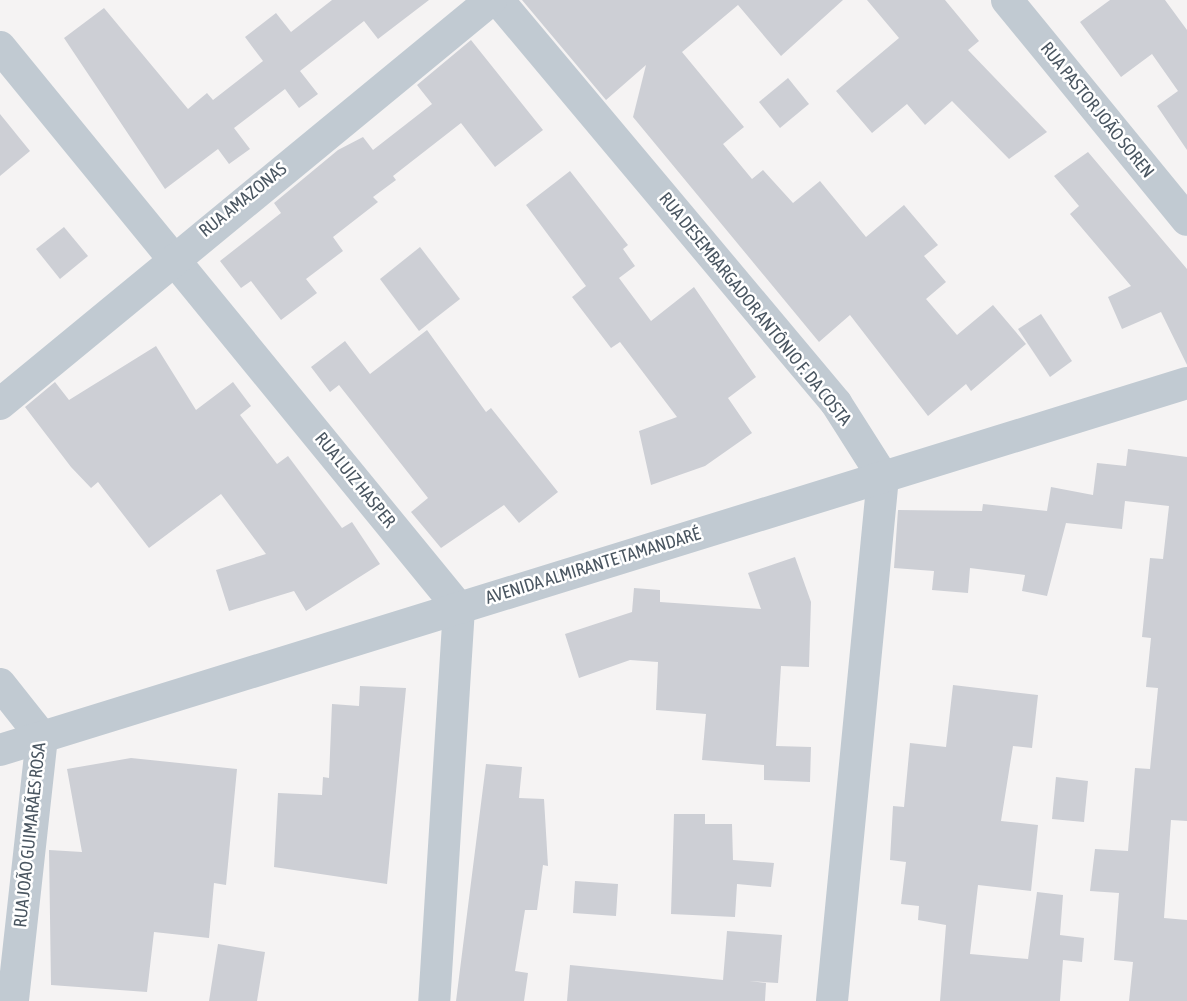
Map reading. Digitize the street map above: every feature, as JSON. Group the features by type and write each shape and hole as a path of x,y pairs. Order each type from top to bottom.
{"street":[{"name":"RUA AMAZONAS","path":"0,404 172,258 491,0"},
{"name":"RUA DESEMBARGADOR ANTÔNIO F. DA COSTA","path":"498,0 836,403 883,477"},
{"name":"RUA PASTOR JOÃO SOREN","path":"1007,0 1187,220"},
{"name":"RUA LUIZ HASPER","path":"0,47 459,608"},
{"name":"AVENIDA ALMIRANTE TAMANDARÉ","path":"0,750 1187,383"},
{"path":"832,1001 883,477"},
{"path":"434,1001 459,608"},
{"name":"RUA JOÃO GUIMARÃES ROSA","path":"0,684 42,737 13,1001"}],"building":[{"path":"332,0 429,0 378,39 364,21 300,71 318,94 299,108 285,89 234,128 250,149 229,164 218,149 165,189 64,38 104,8 188,109 207,93 213,100 263,61 245,37 276,13 291,32"},
{"path":"522,0 843,0 781,56 738,5 682,52 744,127 723,144 752,179 763,170 793,203 820,181 866,237 904,205 938,245 924,256 946,282 926,299 957,335 993,305 1026,344 971,391 966,384 928,416 850,315 819,342 633,117 646,65 606,100"},
{"path":"867,0 945,0 979,41 968,50 1047,132 1009,159 952,101 925,125 907,104 872,133 836,91 899,38"},
{"path":"1110,0 1165,0 1187,30 1187,150 1157,106 1178,91 1152,54 1121,77 1080,22"},
{"path":"471,40 543,130 495,167 461,123 393,176 396,180 373,197 378,202 333,237 343,251 306,279 317,293 281,320 251,281 241,288 220,261 281,213 274,203 338,150 363,137 373,150 432,104 417,85"},
{"path":"788,78 809,104 780,128 759,102"},
{"path":"0,114 30,151 0,176"},
{"path":"1088,152 1187,269 1187,365 1161,312 1122,329 1108,297 1131,286 1070,214 1079,206 1054,176"},
{"path":"570,171 628,245 623,249 635,266 619,278 651,321 694,287 756,377 728,398 752,433 705,466 651,485 639,431 677,417 620,342 611,348 572,297 586,286 526,205"},
{"path":"64,227 88,256 60,279 36,249"},
{"path":"420,247 460,299 419,331 380,279"},
{"path":"1041,314 1072,361 1050,377 1018,329"},
{"path":"427,330 486,412 491,408 558,492 519,523 504,505 441,548 411,512 428,498 339,385 330,392 311,367 345,341 370,374"},
{"path":"156,346 196,410 233,382 251,406 240,415 277,464 288,456 342,528 352,522 380,564 306,611 294,591 229,611 216,570 266,554 221,494 149,548 98,482 91,488 71,467 25,407 55,382 69,400"},
{"path":"1128,449 1187,457 1187,821 1171,820 1164,918 1187,920 1187,1001 1129,1001 1133,962 1114,960 1119,893 1090,891 1095,849 1128,851 1135,768 1150,769 1158,688 1146,687 1151,638 1142,637 1150,558 1163,559 1169,506 1125,501 1122,529 1066,523 1047,596 1022,591 1025,575 970,568 968,593 932,590 934,571 894,568 898,510 982,511 983,504 1047,511 1051,487 1093,495 1097,463 1126,466"},
{"path":"795,557 811,602 809,667 781,666 776,746 811,747 810,782 764,780 764,765 702,760 706,714 656,710 658,662 630,660 579,678 565,634 632,612 634,588 660,590 660,602 761,609 748,573"},
{"path":"953,685 1038,695 1032,748 1013,746 1001,821 1038,825 1031,891 978,885 970,954 1028,959 1037,892 1063,895 1060,935 1084,938 1082,962 1063,960 1060,1001 940,1001 946,925 918,920 919,906 901,904 906,862 890,860 893,806 904,807 910,743 946,747"},
{"path":"360,686 406,688 387,884 274,867 278,793 322,795 323,777 329,778 332,704 359,706"},
{"path":"131,758 237,769 226,885 214,883 209,938 154,932 147,992 51,985 49,850 82,852 67,769"},
{"path":"486,764 522,767 519,798 544,799 548,866 543,865 537,910 525,910 515,971 528,973 524,1001 456,1001"},
{"path":"1056,777 1088,781 1084,822 1052,819"},
{"path":"674,814 705,814 705,824 732,824 733,860 774,863 771,887 737,884 735,917 671,914"},
{"path":"575,881 618,884 616,916 573,913"},
{"path":"727,931 782,935 778,983 749,981 766,983 765,1001 567,1001 570,965 723,980"},
{"path":"218,944 265,952 257,1001 209,1001"}]}
